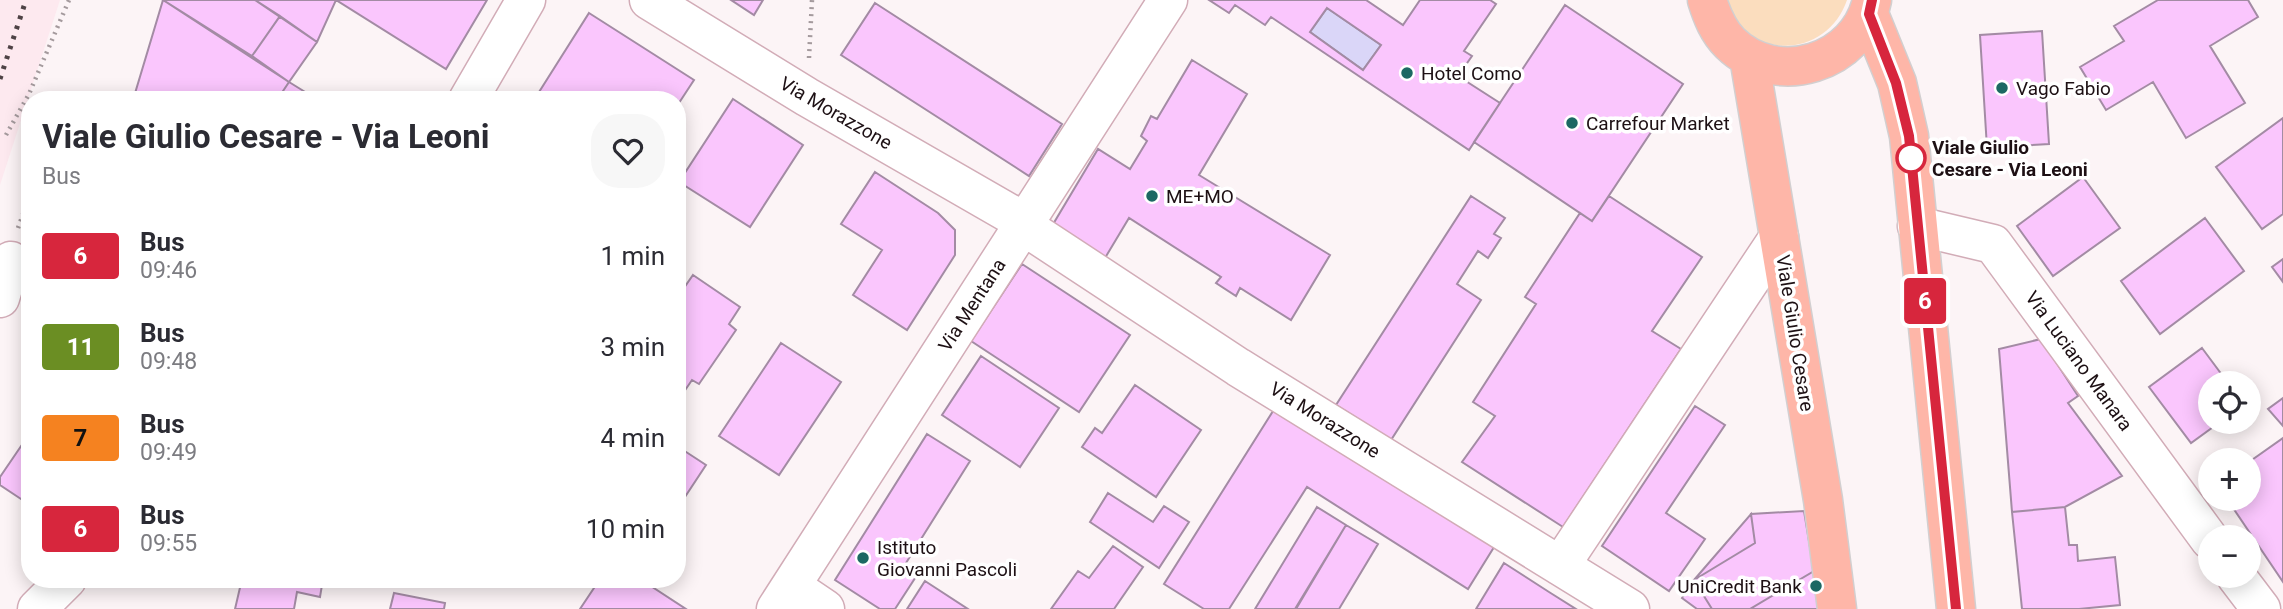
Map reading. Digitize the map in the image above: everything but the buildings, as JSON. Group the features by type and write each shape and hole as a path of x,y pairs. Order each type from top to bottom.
{"main road":[{"path":"1707,0 1716,24 1730,43 1749,57 1776,66 1805,66 1832,56 1854,38 1870,7"},
{"path":"1870,7 1896,83 1909,136 1956,609"},
{"name":"Viale Giulio Cesare","path":"1749,57 1822,500 1837,609"}],"street":[{"path":"473,91 526,0"},
{"name":"Via Morazzone","path":"649,0 807,97 1025,224 1238,367 1630,609"},
{"name":"Via Mentana","path":"784,597 1168,0"},
{"name":"Via Luciano Manara","path":"1917,226 1993,244 2199,525"},
{"path":"1560,566 1779,237"},
{"path":"0,298 11,261 21,267"},
{"path":"37,609 58,588"},
{"path":"2245,588 2261,609"},
{"path":"784,597 825,609"}],"path":[{"path":"31,91 69,0"},
{"path":"807,97 813,0"},
{"path":"6,135 21,110"},
{"path":"16,235 21,221"}],"shaded area":[{"path":"0,0 60,0 30,91 21,91 21,120 0,185"},
{"path":"1724,0 1847,0 1828,29 1814,39 1783,46 1751,36 1737,24"},
{"path":"1327,8 1381,45 1363,70 1310,32"}],"railway":[{"path":"0,79 26,0"}],"bus line":[{"name":"6","path":"1872,0 1869,14 1896,83 1909,136 1956,609"}],"place":[{"name":"Hotel Como","path":"1407,73"},
{"name":"Vago Fabio","path":"2002,88"},
{"name":"Carrefour Market","path":"1572,123"},
{"name":"Viale Giulio Cesare - Via Leoni","path":"1911,158"},
{"name":"ME+MO","path":"1152,196"},
{"name":"Istituto Giovanni Pascoli","path":"863,558"},
{"name":"UniCredit Bank","path":"1816,586"}]}
